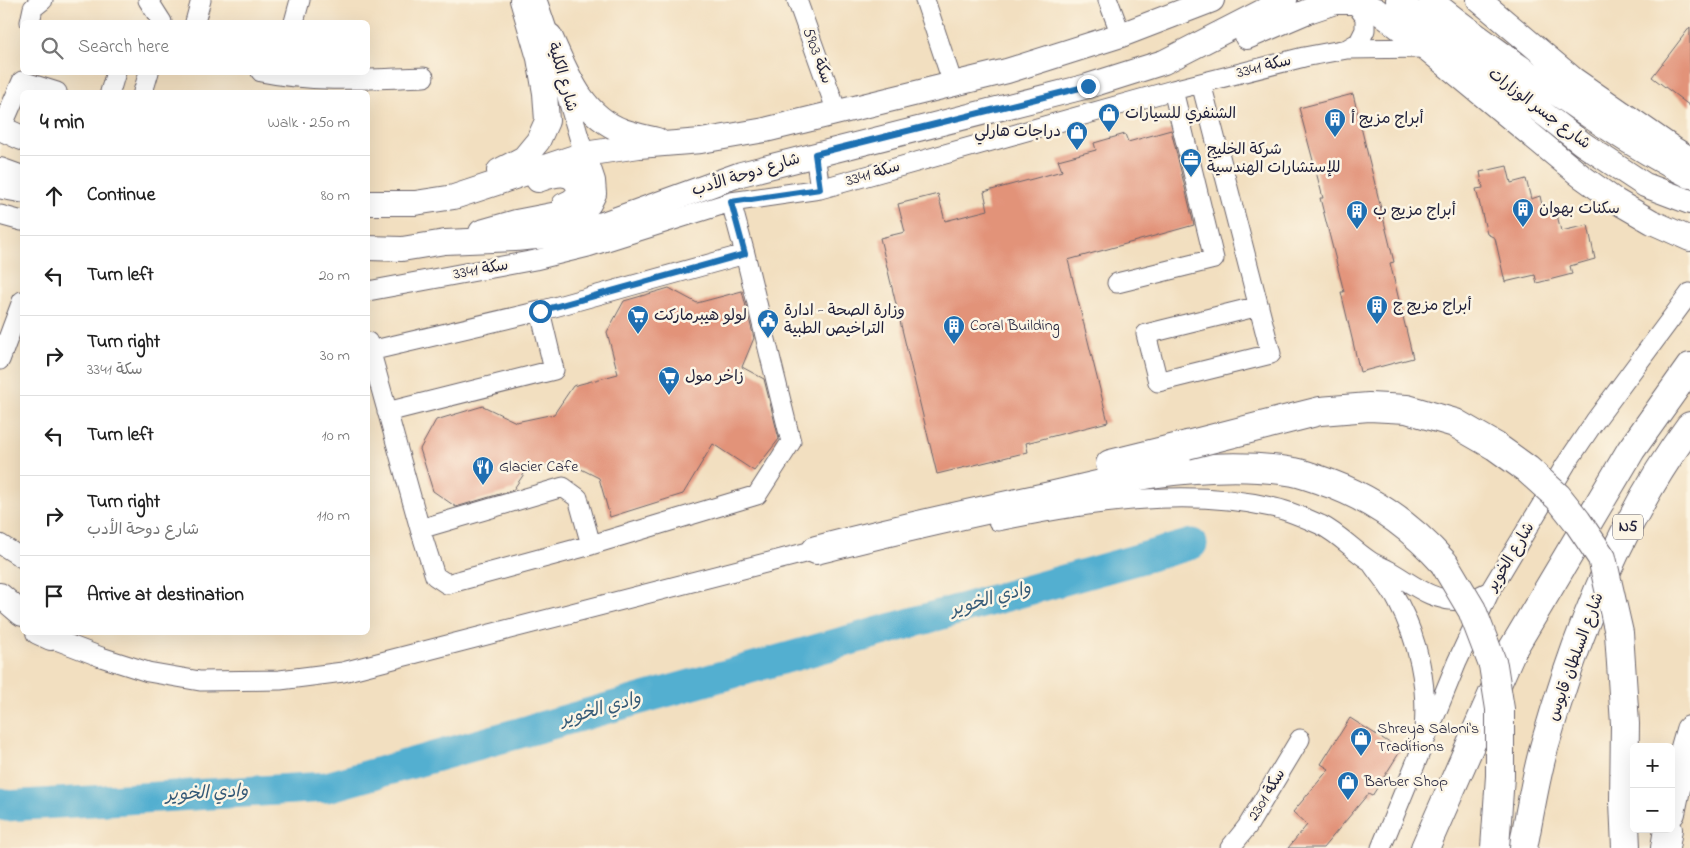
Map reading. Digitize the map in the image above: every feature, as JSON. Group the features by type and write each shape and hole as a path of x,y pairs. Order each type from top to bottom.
{"highway":[{"path":"1425,848 1512,650 1631,450 1690,367"},
{"path":"816,550 872,528 933,510 1320,411 1369,407 1407,409 1455,423 1479,436 1527,469 1558,497 1602,558 1619,633 1625,724 1624,801 1626,848"},
{"name":"شارع السلطان قابوس","path":"1523,848 1544,746 1580,635 1623,535 1674,447 1690,426"},
{"path":"816,550 908,527 1151,474 1205,468 1260,469 1296,472 1340,487 1376,505 1426,544 1444,563 1472,610 1492,665 1500,709 1500,776 1495,848"},
{"path":"1675,794 1690,730"},
{"path":"1438,848 1443,807"},
{"path":"1664,848 1667,833"}],"main road":[{"path":"454,197 524,158 538,141 547,121 539,58 522,0"},
{"path":"454,197 584,154 639,146 701,142 765,130 1006,71 1121,35 1212,0"},
{"name":"شارع دوحة الأدب","path":"370,248 402,249 445,242 558,235 603,224 741,174 1088,86 1164,62 1285,0"},
{"name":"شارع جسر الوزارات","path":"1398,0 1583,144 1645,185 1690,204"},
{"path":"1479,0 1573,79 1690,159"},
{"name":"شارع جسر الوزارات","path":"1434,1 1467,28 1588,117 1690,176"},
{"path":"1164,62 1221,48 1277,23 1335,2 1354,2 1376,10 1426,48 1581,176 1616,202 1690,240"},
{"path":"550,36 574,90 602,120 622,130 673,144"},
{"path":"0,129 20,137"},
{"path":"445,242 516,222 578,210 589,204 594,194 593,181 584,154"},
{"path":"0,170 20,177"},
{"path":"370,203 415,203 454,197 488,196 559,175 569,176 575,180 578,187 577,195 571,202 534,218"},
{"path":"0,185 20,191"},
{"path":"1652,222 1682,213 1690,204"},
{"path":"0,595 20,612"},
{"path":"0,618 20,625"}],"street":[{"path":"31,20 34,8 43,0"},
{"path":"148,0 161,20"},
{"path":"196,20 201,0"},
{"path":"295,20 300,0"},
{"name":"شارع الكلية","path":"537,0 550,36 584,154"},
{"name":"سكة 5903","path":"796,0 837,112"},
{"path":"925,0 952,84"},
{"path":"1108,0 1121,35"},
{"path":"1347,49 1359,42 1365,30 1365,17 1354,2"},
{"name":"سكة 3341","path":"370,291 544,258 588,247 731,202 820,189 1173,90 1304,57 1347,49 1426,48"},
{"path":"24,75 53,90"},
{"path":"0,96 3,96 24,75"},
{"path":"0,129 24,75"},
{"path":"111,90 115,75"},
{"path":"144,90 148,75"},
{"path":"285,75 341,80 424,77"},
{"path":"1202,83 1272,354 1158,382 1146,334 1259,306"},
{"path":"1117,283 1214,259 1173,90"},
{"path":"815,154 820,189"},
{"path":"0,189 20,192"},
{"path":"370,351 435,576 447,584 591,545 757,495 791,442 731,202"},
{"path":"0,215 20,220"},
{"path":"370,347 540,311 745,254"},
{"name":"شارع الخوير","path":"1381,848 1457,662 1490,591 1566,464 1595,421 1690,293"},
{"path":"0,360 20,306"},
{"path":"387,412 554,370 540,311"},
{"path":"420,529 563,487 578,498 591,545"},
{"path":"47,635 101,657 148,672 200,681 280,680 343,672 816,550 876,546 1013,518 1094,504 1185,498 1226,500 1272,507 1302,516 1329,529 1370,561 1426,594 1464,601 1490,591"},
{"path":"0,544 20,557"},
{"path":"1370,561 1398,602 1412,636 1423,672 1426,712 1423,744"},
{"name":"سكة 2301","path":"1230,848 1247,827 1300,739"}],"building":[{"path":"1690,27 1690,106 1652,77"},
{"path":"1353,94 1394,262 1390,263 1413,358 1360,372 1341,292 1344,292 1320,198 1323,198 1299,108"},
{"path":"1171,130 1194,225 1068,260 1108,422 1026,443 1028,452 937,474 880,238 905,232 898,204 938,194 945,221 988,210 984,192 1062,171 1058,160 1096,150 1094,143 1125,134 1128,142"},
{"name":"سكنات بهوان","path":"1507,166 1511,183 1526,179 1531,199 1540,196 1544,214 1556,211 1561,231 1588,225 1595,259 1570,266 1572,274 1537,283 1535,275 1505,282 1495,238 1487,234 1476,189 1483,188 1480,172"},
{"name":"زاخر مول","path":"669,288 697,303 742,291 754,338 742,367 764,379 779,439 754,471 713,444 683,494 610,517 599,478 565,461 526,471 513,490 456,507 433,491 420,449 436,420 483,406 516,422 554,414 573,386 618,374 607,332 624,301"},
{"path":"1350,718 1401,750 1372,796 1368,794 1323,848 1288,848 1307,825 1293,812 1329,769 1321,764"}],"waterway":[{"name":"وادي الخوير","path":"0,803 6,806 327,787 1192,544"}],"place":[{"name":"الشنفري للسيارات","path":"1109,133"},
{"name":"أبراج مزيج أ","path":"1335,138"},
{"name":"دراجات هارلي","path":"1077,151"},
{"name":"شركة الخليج للإستشارات الهندسية","path":"1191,178"},
{"name":"سكنات بهوان","path":"1523,228"},
{"name":"أبراج مزيج ب","path":"1357,230"},
{"name":"أبراج مزيج ج","path":"1377,325"},
{"name":"لولو هيبرماركت","path":"638,335"},
{"name":"وزارة الصحة - ادارة التراخيص الطبية","path":"768,339"},
{"name":"Coral Building","path":"954,345"},
{"name":"زاخر مول","path":"669,396"},
{"name":"Glacier Cafe","path":"483,486"},
{"name":"Shreya Saloni's Traditions","path":"1361,757"},
{"name":"Barber Shop","path":"1348,801"}],"route":[{"path":"540,311 745,254 731,202 820,189 815,154 1088,86"}]}
